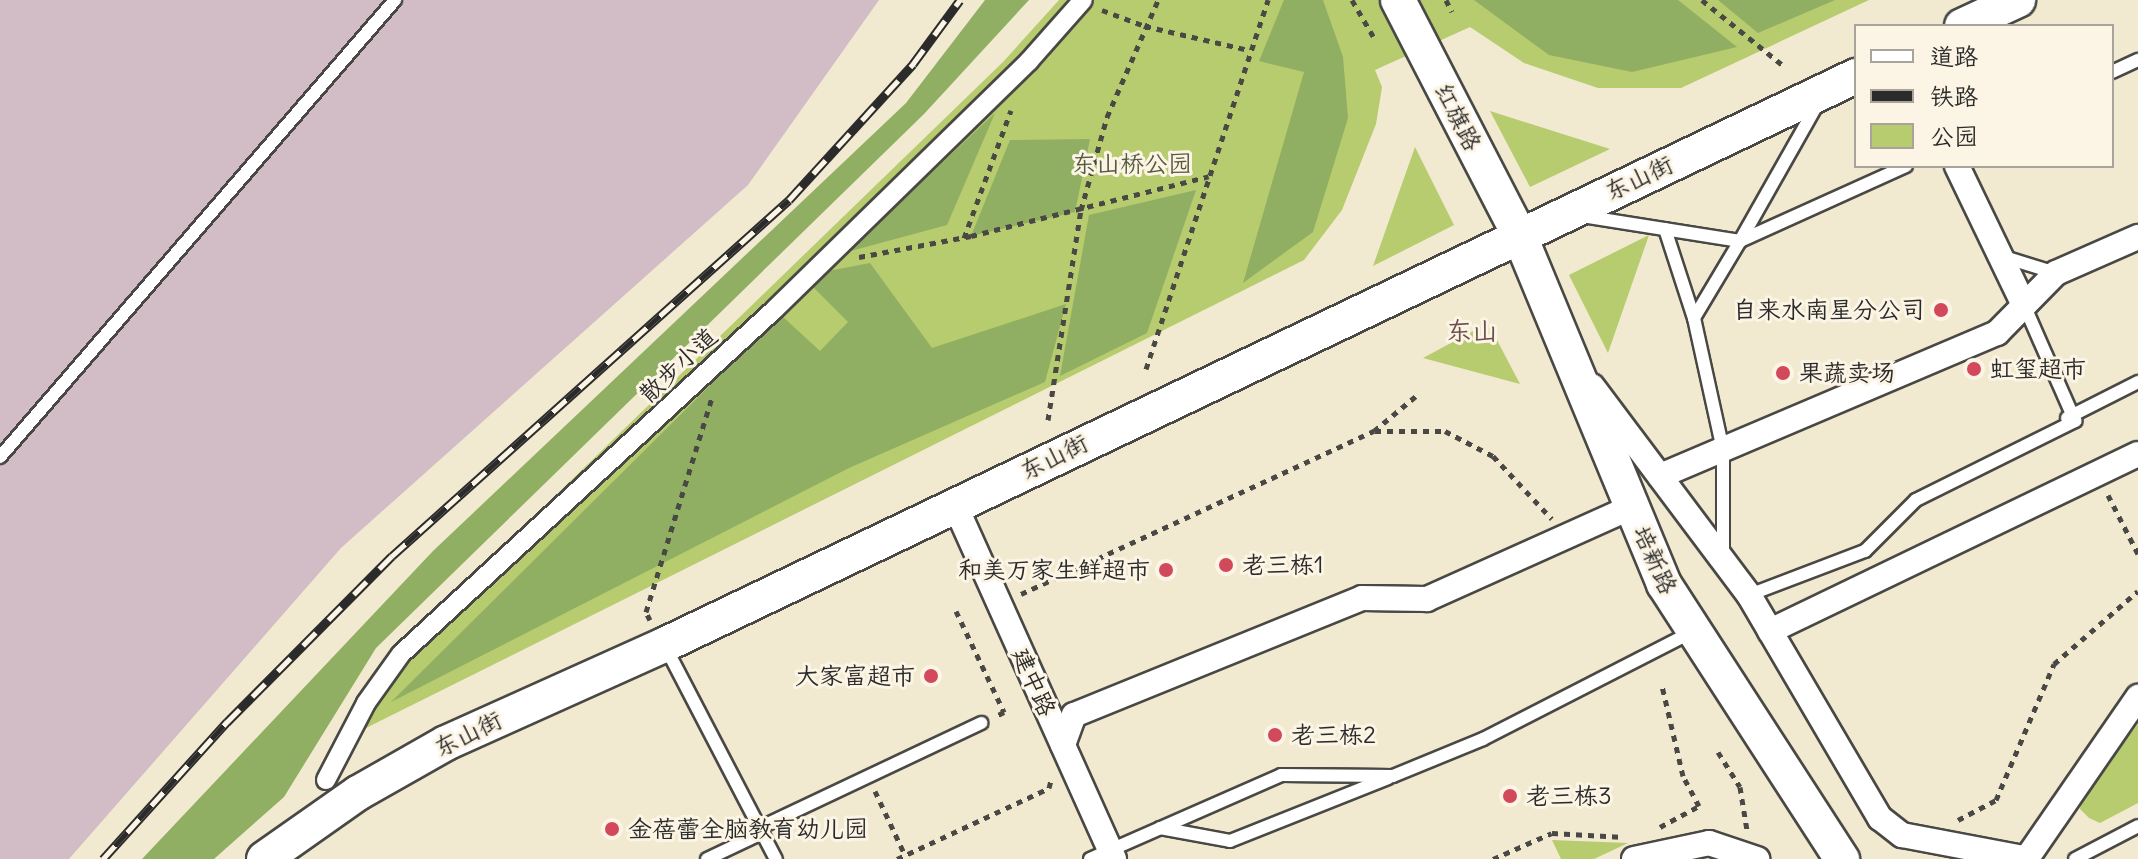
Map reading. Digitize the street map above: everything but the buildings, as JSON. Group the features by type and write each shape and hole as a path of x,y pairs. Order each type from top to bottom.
{"main road":[{"name":"红旗路","path":"1398,0 1519,234"},
{"path":"1966,24 2018,0"},
{"name":"东山街","path":"275,856 446,743 664,645 1519,234 1854,77"},
{"name":"培新路","path":"1519,234 1569,356 1641,489 1664,584 1692,632 1842,859"}],"street":[{"name":"散步小道","path":"326,780 366,703 401,654 821,264 1083,1"},
{"path":"1958,168 2024,305"},
{"path":"1063,745 1074,715 1362,598 1427,599 1568,536 1641,489 1723,450 1997,333 2056,273 2138,237"},
{"path":"1770,631 2138,454"},
{"path":"1641,489 1723,560 1749,595 1880,818 1902,835 2028,858 2138,697"},
{"name":"建中路","path":"955,505 1063,745 1104,856"},
{"path":"1636,848 1709,843 1754,858"}],"lane":[{"path":"0,457 395,0"},
{"path":"2114,71 2138,60"},
{"path":"1694,318 1825,91"},
{"path":"1563,213 1740,241 1902,168"},
{"path":"1665,229 1694,318 1723,450 1723,560"},
{"path":"2000,255 2056,273"},
{"path":"2024,305 2072,414"},
{"path":"1749,595 1865,551 1916,500 2050,434 2072,414 2138,382"},
{"path":"1160,828 1230,841 1483,739 1692,632"},
{"path":"664,645 776,859"},
{"path":"707,859 981,723"},
{"path":"1104,856 1281,775 1393,776"},
{"path":"2075,859 2138,826"}],"path":[{"path":"1048,420 1081,210 1107,117 1158,0"},
{"path":"1146,369 1268,0"},
{"path":"1352,0 1373,36"},
{"path":"1446,0 1452,12"},
{"path":"1702,0 1785,67"},
{"path":"1083,1 1145,26 1249,50"},
{"path":"964,238 1013,105"},
{"path":"821,264 964,238 1209,176"},
{"path":"646,612 726,354"},
{"path":"999,604 1374,431 1416,396"},
{"path":"1374,431 1445,431 1493,456 1568,536"},
{"path":"2097,474 2138,554"},
{"path":"1954,821 1996,800 2054,664 2138,591"},
{"path":"956,611 1004,712"},
{"path":"1651,831 1699,806 1683,776 1662,686"},
{"path":"897,859 1049,788 1063,745"},
{"path":"1718,752 1740,787 1754,858"},
{"path":"881,804 905,855"},
{"path":"1493,859 1552,833 1636,848"}],"shaded area":[{"path":"0,0 879,0 748,185 341,548 69,859 0,859"}],"green space":[{"path":"985,0 1029,0 924,114 376,648 284,797 214,859 142,859 433,551 906,103"},
{"name":"东山桥公园","path":"1059,0 1869,0 1681,88 1598,88 1524,63 1470,27 1375,70 1382,87 1376,124 1342,210 1304,260 358,732 432,615 1003,62"},
{"path":"1284,0 1323,0 1343,57 1348,118 1313,232 1243,283 1304,72 1259,61"},
{"path":"1474,0 1678,0 1737,47 1632,72 1549,55"},
{"path":"1718,0 1835,0 1758,33"},
{"path":"1490,111 1610,149 1530,187"},
{"path":"995,113 947,225 847,252"},
{"path":"1090,139 1075,212 971,236 1010,140"},
{"path":"1415,147 1454,225 1373,266"},
{"path":"1196,190 1147,333 1060,376 1089,215"},
{"path":"1649,235 1608,353 1569,275"},
{"path":"870,263 932,348 1066,304 1045,382 849,468 391,702 781,315 820,351 848,322 810,284 823,272"},
{"path":"1488,323 1520,384 1423,358"},
{"path":"2138,724 2138,803 2100,823 2080,809 2082,794"},
{"path":"1552,840 1628,843 1594,859 1561,859"}],"railway":[{"path":"103,859 227,722 392,556 789,200 913,64 960,0"}],"place":[{"name":"自来水南星分公司","path":"1941,310"},
{"name":"虹玺超市","path":"1974,369"},
{"name":"果蔬卖场","path":"1783,373"},
{"name":"老三栋1","path":"1226,565"},
{"name":"和美万家生鲜超市","path":"1166,570"},
{"name":"大家富超市","path":"931,676"},
{"name":"老三栋2","path":"1275,735"},
{"name":"老三栋3","path":"1510,796"},
{"name":"金蓓蕾全脑教育幼儿园","path":"612,829"}],"district":[{"name":"东山","path":"1472,331"}]}
